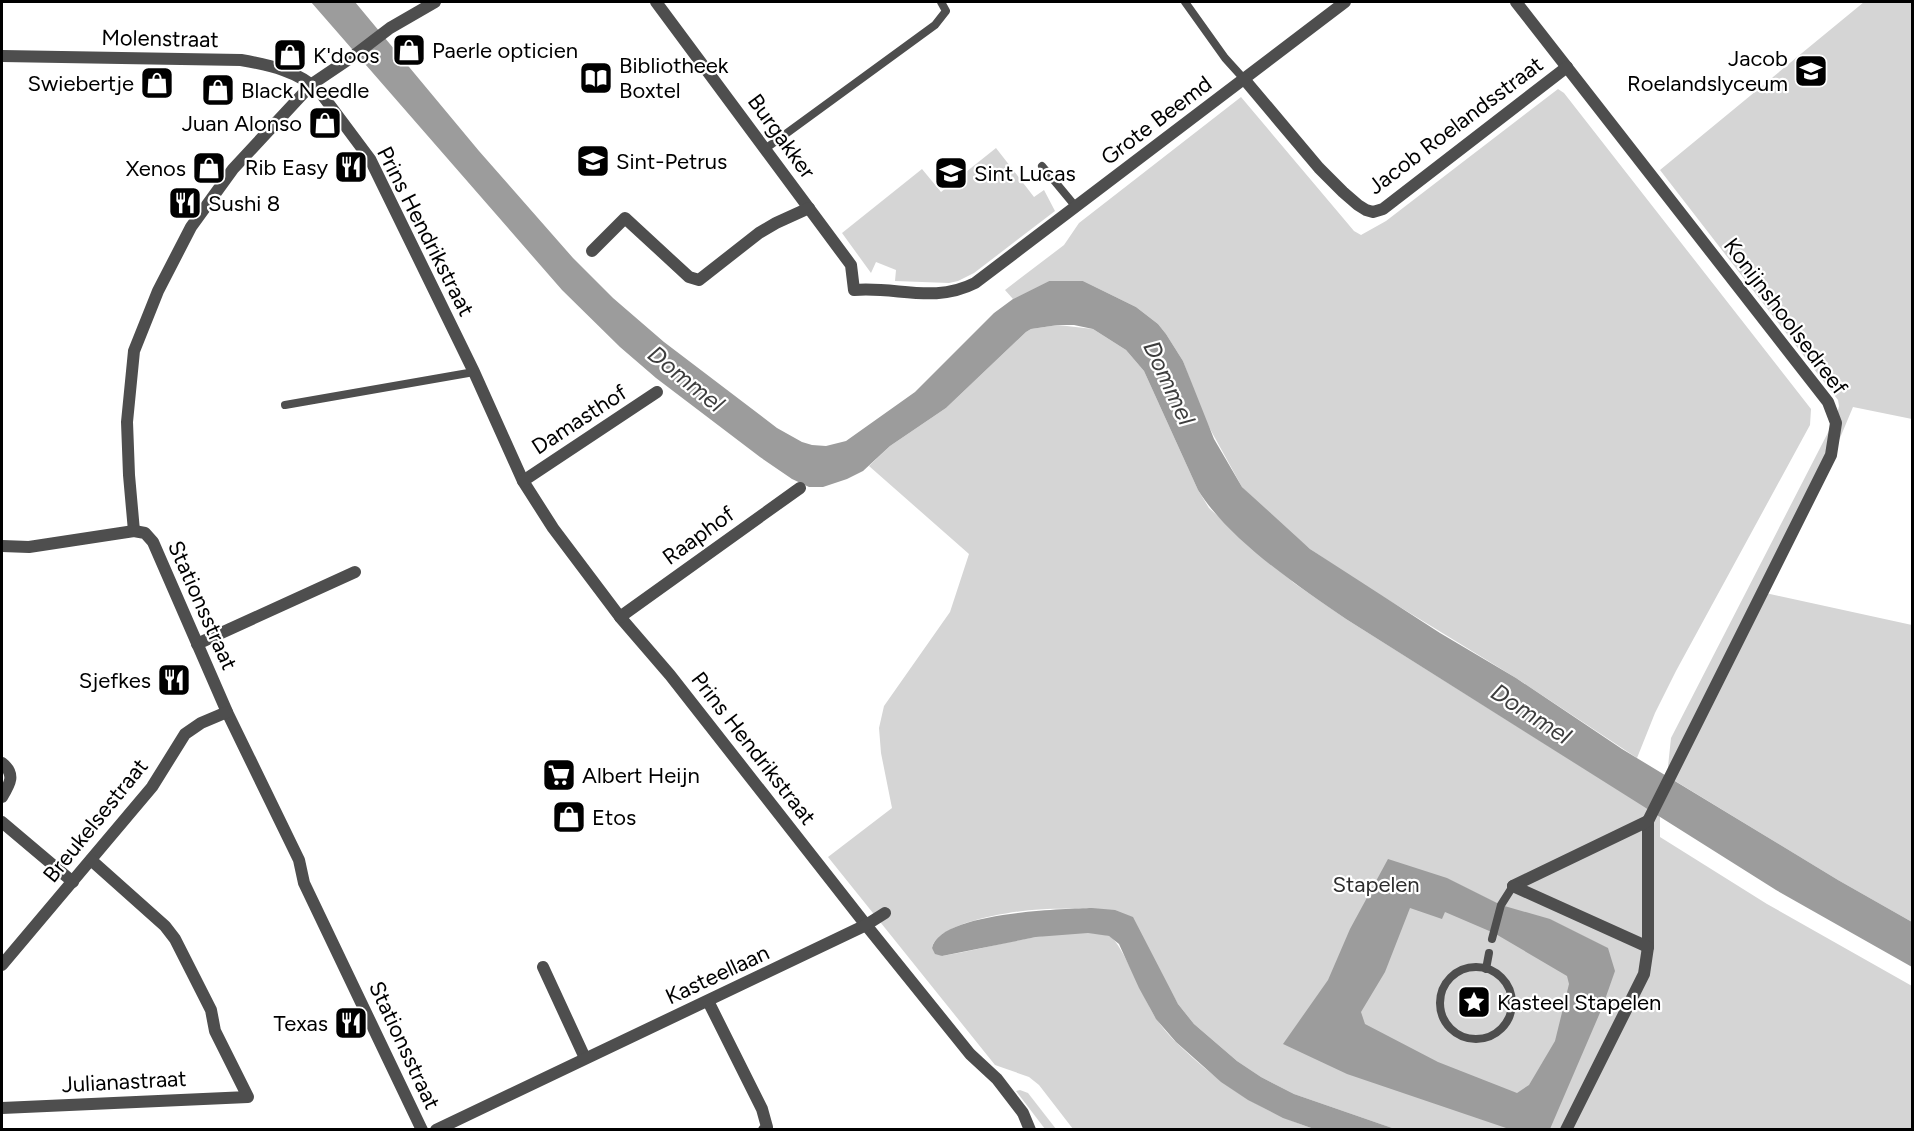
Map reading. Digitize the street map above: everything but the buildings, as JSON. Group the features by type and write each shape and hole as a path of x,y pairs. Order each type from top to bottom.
{"street":[{"name":"Stationsstraat","path":"422,1130 304,883 299,860 227,712 153,542 145,533 134,531 127,422 134,351 158,291 191,226 233,169 312,84 390,28 435,2"},
{"name":"Burgakker","path":"656,2 851,265 854,290"},
{"name":"Grote Beemd","path":"854,290 932,294 959,291 975,283 1345,2"},
{"name":"Konijnshoolsedreef","path":"1516,2 1828,402 1836,423 1831,455 1648,821"},
{"name":"Molenstraat","path":"2,56 241,60 264,64 296,75 312,84"},
{"name":"Jacob Roelandsstraat","path":"1244,79 1319,168 1358,206 1373,212 1383,209 1567,67"},
{"name":"Prins Hendrikstraat","path":"312,84 370,159 474,372 523,481 553,528 620,617 670,675 866,925 970,1054 997,1079 1023,1113 1030,1130"},
{"name":"Burgakker","path":"592,251 625,218 688,277 699,280 759,233 809,208"},
{"name":"Damasthof","path":"523,481 657,392"},
{"name":"Raaphof","path":"620,617 800,488"},
{"path":"2,546 29,548 134,531"},
{"path":"197,644 355,572"},
{"name":"Breukelsestraat","path":"2,965 152,787 185,734 201,723 227,712"},
{"path":"2,763 9,769 11,775 11,783 2,797"},
{"path":"1513,886 1648,821 1648,947 1644,974 1566,1130"},
{"path":"2,822 73,882"},
{"name":"Julianastraat","path":"2,1108 248,1097 215,1031 211,1010 175,939 165,926 91,860"},
{"path":"1513,886 1648,947"},
{"name":"Kasteellaan","path":"436,1130 708,1002 866,925 885,913"},
{"path":"543,967 585,1058"},
{"path":"708,1002 762,1109 767,1127 764,1130"}],"lane":[{"path":"765,148 935,25 946,11 941,2"},
{"path":"1185,2 1225,58 1244,79"},
{"path":"1042,166 1076,207"},
{"path":"285,405 474,372"},
{"path":"1493,936 1501,905 1513,886"},
{"path":"1486,969 1489,953"},
{"path":"1464,969 1486,969 1497,974 1505,982 1512,1003 1510,1014 1495,1034 1484,1039 1471,1039 1455,1032 1443,1018 1440,1006 1441,993 1446,983 1464,969"}],"green space":[{"path":"1864,2 1912,2 1912,419 1853,407 1840,438 1761,592 1912,625 1912,922 1838,880 1667,776 1671,738 1837,415 1839,406 1838,400 1660,170"},
{"path":"1558,89 1564,93 1811,409 1810,425 1676,671 1655,713 1637,758 1516,678 1359,582 1310,549 1278,522 1242,487 1204,418 1183,361 1158,324 1136,307 1083,281 1049,281 1013,299 1005,290 1064,245 1079,223 1241,97 1354,231 1361,235 1386,221"},
{"path":"996,148 1034,197 1044,190 1055,211 974,273 958,281 949,283 895,281 896,270 876,262 871,273 842,233 922,169 941,192"},
{"name":"Stapelen","path":"1058,325 1093,329 1126,350 1144,371 1198,490 1209,508 1294,583 1346,619 1660,816 1660,837 1767,904 1912,986 1912,1129 1395,1129 1294,1094 1261,1077 1237,1061 1194,1024 1178,1004 1162,976 1092,908 1032,910 975,920 946,932 937,939 932,948 942,956 1056,934 1091,933 1109,936 1120,949 1156,1018 1183,1049 1222,1081 1250,1100 1280,1116 1314,1129 1073,1129 1039,1085 1029,1077 995,1065 828,857 892,808 881,753 879,728 884,706 950,612 969,554 869,466 890,446 946,408 1026,332 1031,329"},
{"path":"1016,1091 1028,1093 1056,1129 1045,1129"}],"water":[{"name":"Dommel","path":"311,2 355,2 479,151 573,258 613,298 664,342 777,428 802,442 826,446 846,441 915,392 994,313 1013,299 1049,281 1083,281 1136,307 1158,324 1183,361 1214,439 1242,487 1310,549 1440,633 1516,678 1622,749 1838,880 1912,922 1912,967 1776,890 1346,619 1266,561 1227,527 1198,490 1144,371 1126,350 1093,329 1074,325 1058,325 1031,329 946,408 890,446 863,471 823,487 809,487 792,479 656,378 620,347 562,290"},
{"path":"1388,859 1447,878 1501,905 1550,919 1608,948 1615,971 1602,1008 1550,1129 1509,1129 1347,1074 1283,1044 1328,980 1350,929","holes":["1410,908 1442,919 1445,912 1494,933 1567,976 1569,984 1555,1041 1529,1085 1517,1093 1438,1062 1365,1024 1361,1012 1385,972"]},
{"path":"1092,908 1115,910 1133,917 1178,1004 1194,1024 1237,1061 1261,1077 1294,1094 1395,1129 1314,1129 1283,1118 1248,1100 1221,1082 1176,1042 1156,1019 1119,944 1109,936 1088,933 1036,937 942,956 935,954 932,948 940,936 956,927 978,920 1030,912"}],"place":[{"name":"Paerle opticien","path":"409,50"},
{"name":"K'doos","path":"290,55"},
{"name":"Jacob Roelandslyceum","path":"1811,71"},
{"name":"Bibliotheek Boxtel","path":"596,78"},
{"name":"Swiebertje","path":"157,83"},
{"name":"Black Needle","path":"218,90"},
{"name":"Juan Alonso","path":"325,123"},
{"name":"Sint-Petrus","path":"593,161"},
{"name":"Rib Easy","path":"351,167"},
{"name":"Xenos","path":"209,168"},
{"name":"Sint Lucas","path":"951,173"},
{"name":"Sushi 8","path":"185,203"},
{"name":"Sjefkes","path":"174,680"},
{"name":"Albert Heijn","path":"559,775"},
{"name":"Etos","path":"569,817"},
{"name":"Kasteel Stapelen","path":"1474,1002"},
{"name":"Texas","path":"351,1023"}]}
